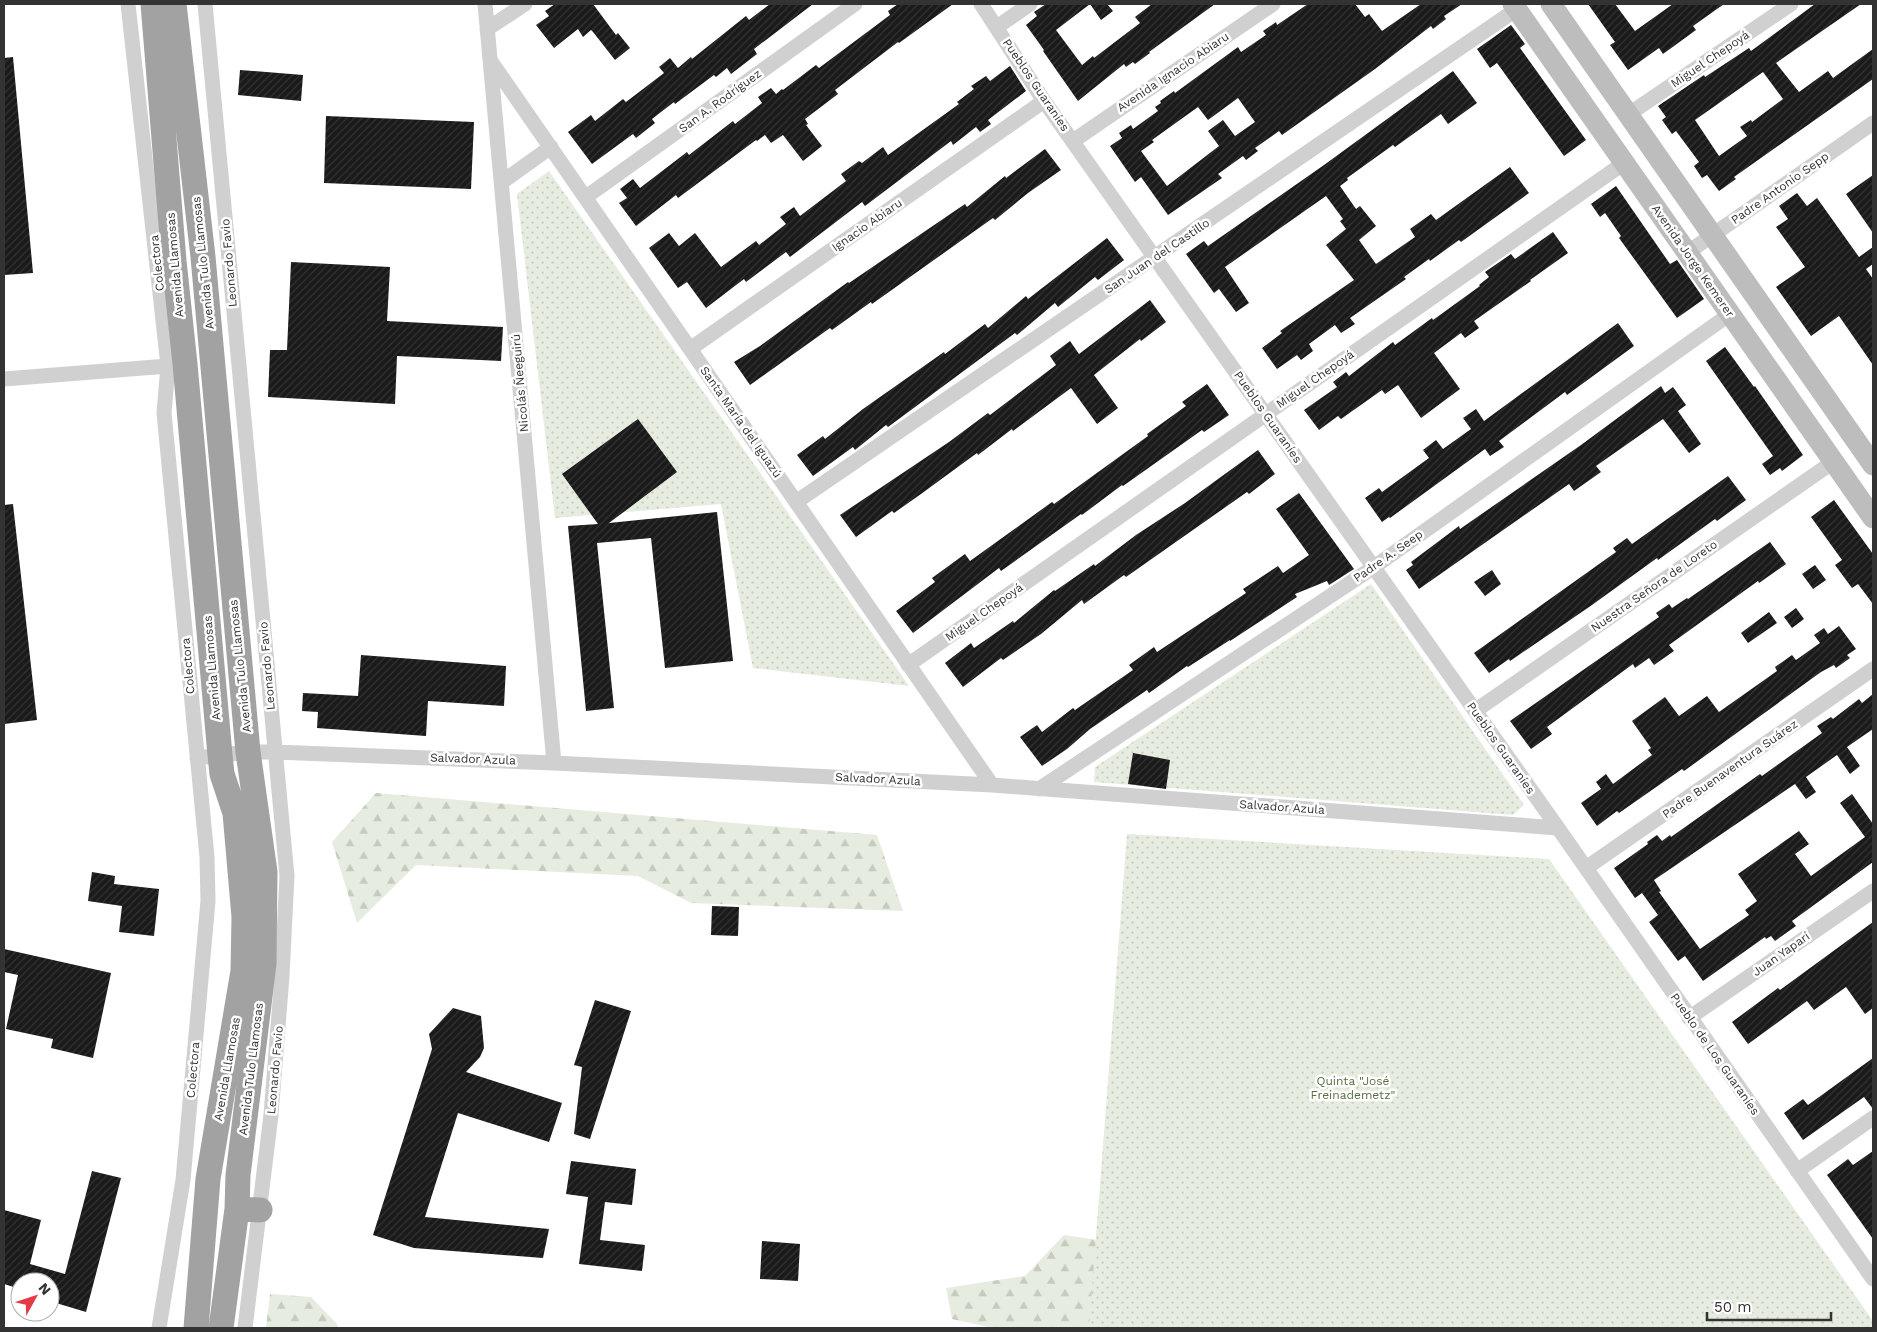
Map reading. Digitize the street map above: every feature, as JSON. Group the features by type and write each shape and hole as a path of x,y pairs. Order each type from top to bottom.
{"highway":[{"name":"Avenida Llamosas","path":"153,4 174,261 187,383 208,757 222,774 234,813 244,916 243,971 208,1179 196,1328"},
{"name":"Avenida Tulo Llamosas","path":"174,4 203,257 248,752 265,872 264,964 238,1175 248,1210 221,1328"}],"main road":[{"path":"1551,4 1873,466"},
{"name":"Avenida Jorge Kemerer","path":"1515,7 1873,518"}],"street":[{"name":"Colectora","path":"128,4 168,366 164,413 208,757 206,857 208,901 182,1180 159,1328"},
{"name":"Leonardo Favio","path":"204,4 287,876 282,976 271,1115 248,1210 245,1328"},
{"name":"Nicolás Ñeeguirú","path":"485,4 554,763"},
{"path":"488,29 525,4"},
{"name":"San A. Rodríguez","path":"586,198 855,4"},
{"name":"Pueblos Guaraníes","path":"981,4 1044,101 1558,828"},
{"path":"997,27 1030,4"},
{"name":"Avenida Ignacio Abiaru","path":"1073,141 1273,4"},
{"name":"Miguel Chepoyá","path":"1629,114 1791,4"},
{"name":"San Juan del Castillo","path":"796,502 1155,257 1515,7"},
{"name":"Santa María del Iguazú","path":"490,60 992,785"},
{"name":"Ignacio Abiaru","path":"690,349 1044,101"},
{"name":"Padre Antonio Sepp","path":"1687,253 1873,123"},
{"path":"502,182 551,147"},
{"name":"Miguel Chepoyá","path":"908,665 1624,163"},
{"name":"Padre A. Seep","path":"1039,789 1374,567 1730,314"},
{"path":"4,379 168,366"},
{"name":"Nuestra Señora de Loreto","path":"1475,711 1833,462"},
{"name":"Padre Buenaventura Suárez","path":"1586,868 1873,669"},
{"name":"Salvador Azula","path":"208,757 248,752 275,752 554,763 992,785 1558,828"},
{"name":"Pueblo de Los Guaraníes","path":"1558,828 1873,1280"},
{"name":"Juan Yaparí","path":"1689,1018 1873,891"},
{"path":"1797,1171 1873,1118"}],"green space":[{"path":"549,171 909,686 753,668 721,504 555,518 517,194"},
{"path":"1371,584 1524,805 1513,815 1094,782 1095,767"},
{"path":"376,793 877,835 903,911 691,903 638,876 416,865 357,923 332,842"},
{"name":"Quinta \"José Freinademetz\"","path":"1127,834 1549,859 1873,1321 1873,1328 1089,1328"},
{"path":"1064,1235 1124,1244 1242,1328 993,1328 952,1319 946,1288 1025,1276"},
{"path":"270,1294 311,1297 337,1324 338,1328 266,1328"}],"building":[{"path":"555,4 593,4 616,35 618,33 630,48 615,60 591,30 583,37 578,29 554,48 536,25 549,16 545,11"},
{"path":"770,4 813,4 754,49 757,54 731,74 727,68 716,77 714,75 652,119 655,123 636,138 633,134 592,164 568,132 591,115 595,121 623,99 626,102 664,73 659,67 670,58 678,68 746,16 749,20"},
{"path":"898,4 953,4 898,42 835,90 838,94 805,119 808,124 806,125 822,146 803,161 783,135 771,143 765,135 678,198 676,195 636,226 619,203 627,198 620,189 633,179 640,188 687,152 689,155 733,121 735,124 762,103 758,97 771,88 776,94 816,65 819,68 890,15 888,11"},
{"path":"1046,4 1090,4 1056,30 1082,65 1140,23 1135,17 1152,4 1215,4 1135,64 1133,62 1126,67 1124,64 1078,101 1026,25 1037,16 1034,12"},
{"path":"1090,4 1107,4 1113,11 1101,20"},
{"path":"1308,4 1355,4 1365,17 1369,14 1382,31 1421,4 1462,4 1444,16 1446,19 1433,29 1431,26 1375,69 1282,135 1279,131 1255,148 1258,151 1246,160 1243,156 1218,174 1222,178 1168,215 1141,177 1135,182 1110,146 1122,138 1119,133 1131,125 1133,129 1158,111 1155,107 1161,103 1160,101 1174,91 1175,93 1238,47 1241,52 1266,35 1263,31 1276,22 1277,25","holes":["1238,98 1255,122 1235,136 1223,120 1208,131 1219,146 1167,186 1141,151 1154,142 1152,140 1198,107 1208,120"]},
{"path":"1588,4 1615,4 1635,31 1673,4 1724,4 1693,26 1696,30 1663,54 1659,48 1628,70 1610,45 1615,42"},
{"path":"1815,4 1861,4 1776,63 1799,92 1828,71 1833,78 1873,49 1873,79 1734,177 1736,179 1719,191 1707,175 1702,178 1694,166 1699,162 1676,131 1672,134 1662,120 1666,117 1658,106 1749,48 1751,51","holes":["1763,72 1783,99 1752,122 1751,120 1740,127 1747,136 1719,156 1695,120"]},
{"path":"1511,25 1525,44 1520,48 1586,140 1564,156 1497,63 1490,68 1477,49"},
{"path":"13,57 33,273 4,275 4,58"},
{"path":"1010,66 1026,91 988,120 991,124 980,132 976,127 953,145 951,141 865,206 862,202 790,257 786,252 746,282 744,279 706,308 687,282 678,288 649,248 669,233 679,246 695,233 721,267 756,241 759,245 786,224 780,217 794,207 800,216 846,181 841,174 859,161 862,163 883,147 888,155 959,104 957,102 974,89 971,86 986,76 990,81"},
{"path":"240,70 303,75 301,101 238,95"},
{"path":"1453,71 1477,103 1448,124 1441,114 1395,147 1393,145 1347,178 1348,180 1340,186 1356,209 1360,206 1376,226 1359,240 1376,264 1415,237 1410,229 1431,214 1436,220 1510,167 1529,193 1461,242 1459,240 1404,277 1406,279 1350,318 1355,324 1341,333 1335,325 1309,344 1313,351 1301,360 1297,355 1277,369 1262,348 1282,333 1280,331 1354,280 1326,245 1346,229 1340,221 1343,219 1326,196 1225,267 1249,303 1236,312 1219,289 1214,293 1186,254 1204,241 1208,246 1324,165"},
{"path":"326,116 474,122 471,189 324,183"},
{"path":"1045,149 1061,170 1028,193 995,220 993,218 872,304 871,302 832,330 830,328 750,385 734,362 760,346 848,282 965,204 967,207 1005,176 1006,178"},
{"path":"1873,175 1873,233 1846,194"},
{"path":"1616,186 1670,264 1677,260 1704,299 1677,318 1619,238 1621,236 1605,213 1600,217 1591,204"},
{"path":"1797,193 1807,206 1817,198 1859,257 1873,247 1873,264 1866,269 1873,279 1873,365 1839,316 1811,336 1776,287 1805,267 1776,227 1788,219 1779,206"},
{"path":"1553,232 1568,253 1474,321 1479,328 1465,338 1461,333 1434,353 1460,389 1421,418 1398,385 1385,394 1382,390 1341,419 1338,416 1319,430 1304,410 1337,387 1333,382 1346,372 1349,376 1393,342 1395,345 1432,318 1433,320 1480,286 1489,277 1485,272 1511,254 1515,259"},
{"path":"1107,238 1124,260 1098,280 1095,277 1058,307 1055,303 1017,335 1015,333 888,427 886,425 855,450 853,447 813,476 797,455 823,436 825,439 863,409 944,352 945,354 985,324 988,328 1026,296 1028,299"},
{"path":"291,262 390,267 387,321 503,327 501,361 397,356 395,404 268,397 270,350 287,350"},
{"path":"1150,300 1166,322 1141,341 1140,339 1094,375 1118,408 1097,424 1071,388 1013,431 1012,429 978,455 977,453 894,513 892,511 856,537 840,515 949,442 988,413 990,415 1056,365 1050,356 1070,341 1079,354"},
{"path":"1618,323 1634,346 1567,395 1565,392 1499,441 1504,447 1490,456 1485,449 1382,522 1365,498 1379,488 1382,492 1429,458 1423,450 1436,440 1443,449 1471,429 1463,418 1476,409 1484,421"},
{"path":"1725,347 1803,455 1782,471 1780,468 1770,475 1762,464 1773,456 1706,361"},
{"path":"1207,384 1229,415 1204,432 1202,430 1001,571 999,568 913,633 896,611 935,582 932,578 965,554 970,561 1052,502 1054,504 1148,436 1147,434 1186,406 1182,402"},
{"path":"1661,386 1665,393 1673,387 1686,405 1678,411 1701,444 1689,453 1663,419 1596,466 1601,472 1574,491 1569,484 1419,589 1406,570 1413,565 1411,562 1459,526 1460,529 1581,445"},
{"path":"638,419 677,472 609,523 717,512 733,661 665,668 651,538 597,543 614,708 586,711 568,526 598,524 562,474"},
{"path":"1258,450 1275,474 1249,494 1247,492 1126,577 1124,575 1084,604 1082,600 1041,634 1003,660 1001,658 963,687 945,663 971,643 974,648 1013,621 1014,623 1054,590 1094,564 1095,566"},
{"path":"1728,476 1746,500 1717,521 1715,519 1658,560 1657,558 1510,661 1509,659 1489,673 1474,653 1616,552 1613,548 1627,538 1632,544"},
{"path":"1299,493 1354,569 1329,585 1327,581 1295,594 1297,597 1230,641 1187,666 1149,693 1147,690 1090,729 1067,749 1042,766 1020,737 1037,725 1042,732 1073,708 1075,710 1133,670 1129,665 1154,647 1157,652 1246,593 1243,589 1278,566 1283,573 1309,555 1276,509"},
{"path":"1834,500 1873,554 1873,604 1858,584 1852,588 1835,565 1842,560 1811,517"},
{"path":"13,504 37,720 4,724 4,505"},
{"path":"1770,542 1786,564 1759,583 1758,581 1669,645 1674,651 1654,665 1649,658 1635,668 1633,664 1547,727 1552,734 1531,749 1510,721 1659,617 1656,613 1669,604 1672,608 1688,599"},
{"path":"1815,565 1826,580 1813,589 1802,574"},
{"path":"1492,570 1501,584 1485,596 1474,582"},
{"path":"1796,608 1804,619 1792,628 1784,617"},
{"path":"1769,612 1777,623 1748,643 1741,633"},
{"path":"1839,626 1856,649 1847,655 1850,658 1836,668 1834,665 1821,672 1684,771 1682,769 1597,826 1581,803 1601,789 1596,782 1606,774 1613,784 1652,755 1648,750 1651,748 1632,721 1665,697 1679,716 1707,696 1719,712 1777,671 1775,667 1792,655 1796,660 1820,643 1814,635 1824,628 1828,634"},
{"path":"361,655 506,666 504,706 428,701 426,736 317,728 318,712 302,711 303,693 358,696"},
{"path":"1873,694 1873,729 1847,747 1860,766 1850,774 1837,755 1806,777 1816,792 1806,799 1795,784 1654,880 1661,891 1659,892 1700,949 1749,915 1745,910 1757,901 1738,874 1799,831 1809,844 1795,854 1811,876 1865,837 1840,803 1852,794 1873,824 1873,862 1792,921 1796,926 1775,941 1771,936 1766,939 1765,937 1703,981 1685,956 1678,961 1649,922 1658,915 1642,893 1635,898 1614,868 1648,844 1647,842 1657,835 1662,841 1670,835 1671,837 1760,774 1762,776 1822,733 1817,726 1831,717 1833,719 1859,699 1862,703"},
{"path":"1133,753 1170,760 1166,789 1128,784"},
{"path":"92,872 115,876 114,884 159,889 154,936 119,932 122,906 88,901"},
{"path":"712,906 739,907 738,936 711,935"},
{"path":"1873,922 1873,1008 1865,1014 1846,987 1814,1010 1807,1001 1748,1044 1732,1022 1778,988 1780,990"},
{"path":"4,949 111,973 93,1058 51,1048 53,1039 6,1029 18,975 4,972"},
{"path":"595,1000 631,1011 590,1139 574,1134 582,1067 574,1065"},
{"path":"453,1008 481,1016 484,1048 480,1057 466,1072 562,1103 549,1142 458,1113 425,1217 549,1229 543,1258 414,1248 373,1235 432,1049 429,1034"},
{"path":"1873,1058 1873,1109 1864,1097 1803,1140 1784,1113 1803,1099 1808,1105"},
{"path":"1873,1151 1873,1239 1827,1175 1848,1159 1853,1165"},
{"path":"571,1161 636,1169 632,1205 605,1202 600,1240 645,1245 642,1271 579,1264 588,1197 566,1194"},
{"path":"92,1171 121,1178 86,1312 60,1304 60,1273 65,1274"},
{"path":"4,1210 41,1220 30,1264 58,1272 10,1272 10,1286 4,1284"},
{"path":"762,1241 800,1244 798,1281 760,1279"}]}
